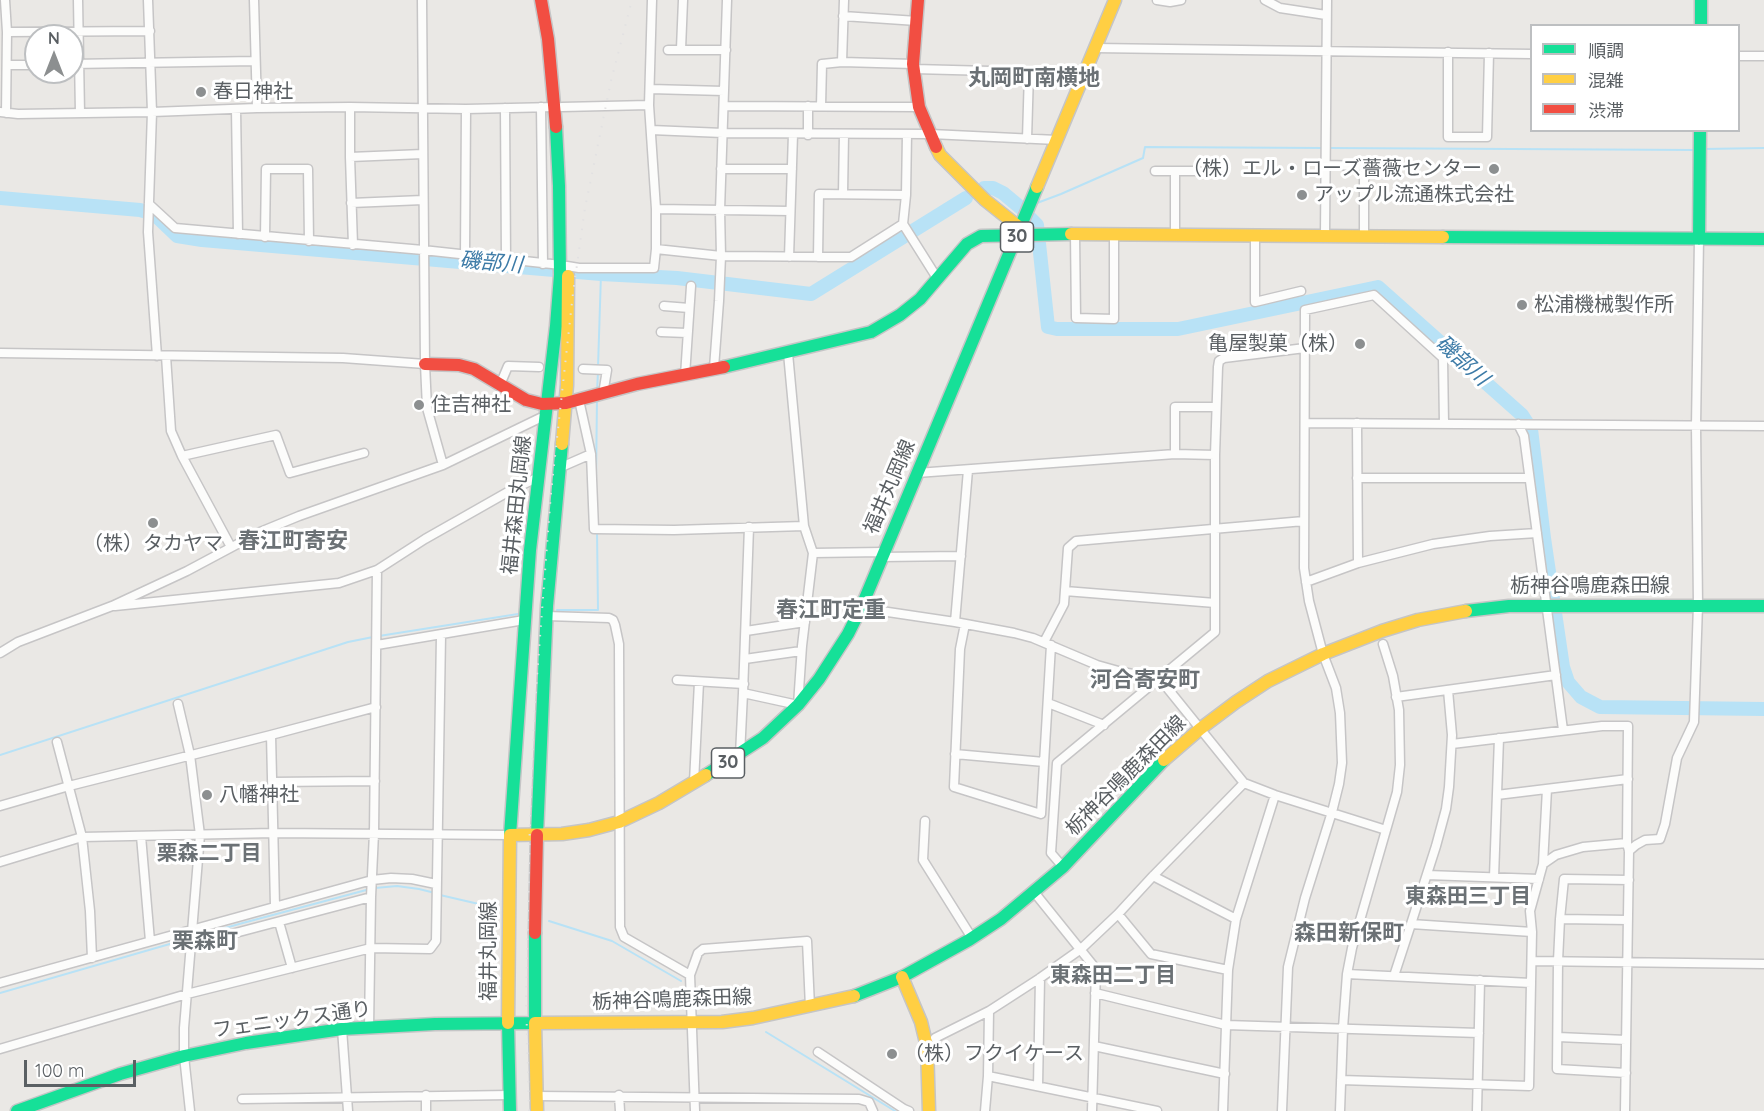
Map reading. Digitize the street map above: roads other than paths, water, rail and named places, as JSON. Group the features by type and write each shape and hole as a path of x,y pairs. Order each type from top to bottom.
{"main road":[{"name":"福井森田丸岡線","path":"541,0 558,107"},
{"name":"福井森田丸岡線","path":"537,835 547,616 568,378 555,45 546,0"},
{"path":"918,0 914,66 919,107 940,155 960,177 1019,231"},
{"name":"福井丸岡線","path":"535,1023 508,1023 510,835 577,832 619,822 659,803 740,755 770,732 798,705 836,655 861,608 1115,0"},
{"path":"1701,0 1701,24"},
{"path":"1700,132 1700,239"},
{"path":"425,364 467,367 489,376 526,400 547,404 566,403 637,384 685,376 871,332 900,315 920,299 975,238 1019,231 1114,235 1764,239"},
{"name":"福井森田丸岡線","path":"510,835 524,620 564,270"},
{"name":"栃神谷鳴鹿森田線","path":"535,1023 722,1022 850,998 902,977 972,938 1035,892 1063,867 1158,765 1236,702 1268,681 1323,654 1382,631 1418,620 1509,606 1764,606"},
{"path":"537,835 535,937 537,1111"},
{"path":"902,977 921,1022 927,1047 929,1111"},
{"path":"508,1023 510,1111"},
{"name":"フェニックス通り","path":"17,1111 120,1074 184,1056 256,1042 342,1029 508,1023"}],"street":[{"path":"5,0 7,65 3,112 153,112 236,108 350,107 466,109 649,105"},
{"path":"78,0 78,24"},
{"path":"148,0 153,112 148,232 171,431 231,548"},
{"path":"254,0 257,108"},
{"path":"422,0 425,364 427,408 443,465"},
{"path":"149,204 174,228 423,250 543,264 564,270 654,268 656,209 649,105 652,0"},
{"path":"681,49 683,0"},
{"path":"714,368 721,256 720,210 727,0"},
{"path":"842,62 844,0"},
{"path":"1157,0 1170,2 1181,0"},
{"path":"1264,0 1280,8 1326,15"},
{"path":"1325,236 1327,0"},
{"path":"843,16 917,21"},
{"path":"84,32 150,31"},
{"path":"7,32 24,32"},
{"path":"1095,48 1530,54"},
{"path":"668,50 726,50"},
{"path":"1448,52 1448,137 1487,137 1489,53"},
{"path":"1740,56 1764,56"},
{"path":"84,64 255,61"},
{"path":"821,106 822,64 842,62 1029,72 1027,139"},
{"path":"7,65 24,64"},
{"path":"78,84 80,113"},
{"path":"650,89 724,91"},
{"path":"724,106 919,107"},
{"path":"808,106 808,135"},
{"path":"350,107 352,244"},
{"path":"541,107 543,264"},
{"path":"236,108 238,234"},
{"path":"505,108 506,260"},
{"path":"465,255 466,109"},
{"path":"651,130 723,134 931,134 1057,140"},
{"path":"789,257 793,134"},
{"path":"843,194 844,134"},
{"path":"907,134 907,230 937,278"},
{"path":"350,157 423,154"},
{"path":"1326,165 1364,166 1364,236"},
{"path":"265,237 266,169 308,169 309,241"},
{"path":"721,169 792,170"},
{"path":"1155,171 1198,171"},
{"path":"1175,171 1175,235"},
{"path":"818,257 819,194 906,195"},
{"path":"351,203 423,200"},
{"path":"656,209 790,211"},
{"path":"656,249 721,256 852,257 907,230"},
{"path":"1075,234 1076,318 1104,319 1114,319 1114,235"},
{"path":"1255,235 1255,302 1301,291"},
{"path":"1543,864 1556,855 1583,846 1628,847 1645,840 1660,839 1665,824 1677,758 1694,722 1698,605 1696,426 1700,239"},
{"path":"685,376 691,286"},
{"path":"1282,1111 1288,967 1296,928 1332,812 1342,763 1342,733 1336,688 1323,654 1306,582 1305,310 1374,295 1443,358 1444,423"},
{"path":"664,306 689,308"},
{"path":"661,332 687,333"},
{"path":"1063,867 1051,853 1057,763 1215,632 1215,454 1220,361 1224,358 1305,348"},
{"path":"677,680 743,688 798,705 801,651 813,553 804,526 788,353"},
{"path":"0,354 343,358 425,364"},
{"path":"500,385 508,366 539,367"},
{"path":"583,369 607,370 603,394"},
{"path":"579,400 591,454 594,529 674,530 804,526"},
{"path":"1175,454 1175,407 1216,407"},
{"path":"0,653 18,642 112,606 188,571 260,531 443,465 540,418 546,418"},
{"path":"1305,423 1764,426"},
{"path":"1357,423 1358,563"},
{"path":"1518,424 1524,436 1563,730"},
{"path":"182,456 276,435 290,473 364,453"},
{"path":"559,468 591,454"},
{"path":"917,473 1175,454 1215,454"},
{"path":"955,622 968,470"},
{"path":"112,606 339,583 377,570 425,539 513,489 539,477"},
{"path":"1357,478 1529,478"},
{"path":"965,624 960,649 954,788 1041,814 1048,703 1048,644 1064,604 1068,548 1076,541 1304,521"},
{"path":"740,755 749,527"},
{"path":"1306,582 1358,563 1433,544 1490,536 1537,533"},
{"path":"813,553 961,556"},
{"path":"369,1028 377,570"},
{"path":"1065,591 1215,603"},
{"path":"861,608 1023,635 1097,665 1160,679 1244,783 1386,830"},
{"path":"547,616 609,618 615,625 619,644 620,927 624,937 690,975"},
{"path":"377,645 524,620"},
{"path":"746,631 805,622"},
{"path":"0,1049 187,994 371,948 430,949 436,941 441,635"},
{"path":"1340,1111 1342,1028 1347,974 1352,948 1397,792 1400,765 1400,729 1396,697 1393,676 1383,644"},
{"path":"745,659 801,651"},
{"path":"1396,697 1556,675"},
{"path":"694,782 699,682"},
{"path":"1394,976 1446,809 1452,763 1448,690"},
{"path":"1048,703 1104,725"},
{"path":"178,704 190,755 200,835 184,1028 184,1056 190,1111"},
{"path":"0,806 376,707"},
{"path":"1452,744 1602,726 1628,726 1629,880 1625,1111"},
{"path":"271,735 275,906"},
{"path":"1494,877 1499,738"},
{"path":"57,742 82,837 90,911 92,958"},
{"path":"956,754 1044,762"},
{"path":"1497,795 1628,779"},
{"path":"272,782 375,781"},
{"path":"935,1038 989,1011 1081,949 1118,914 1244,783"},
{"path":"1341,1080 1528,1086 1532,961 1530,911 1543,864 1547,789"},
{"path":"1223,1111 1228,970 1236,919 1275,795"},
{"path":"925,821 923,860 972,938"},
{"path":"0,862 82,837 274,833 510,835"},
{"path":"141,836 150,941"},
{"path":"1427,875 1539,879"},
{"path":"1154,876 1236,919"},
{"path":"0,983 372,880 412,879 436,884"},
{"path":"1626,1073 1557,1070 1558,961 1564,879 1629,880"},
{"path":"1035,892 1096,969 1092,1111"},
{"path":"190,945 371,897"},
{"path":"1118,914 1151,954 1228,970"},
{"path":"1560,919 1628,920"},
{"path":"279,921 292,968"},
{"path":"1412,924 1532,932"},
{"path":"695,1111 690,975 698,953 703,949 807,941 810,1007"},
{"path":"1532,961 1764,964"},
{"path":"1347,974 1531,983"},
{"path":"1038,1086 1040,978"},
{"path":"1477,1111 1480,980"},
{"path":"1095,993 1226,1025 1479,1033"},
{"path":"985,1111 989,1011"},
{"path":"342,1029 348,1111"},
{"path":"1558,1037 1626,1040"},
{"path":"1094,1046 1225,1074"},
{"path":"818,1052 909,1111"},
{"path":"987,1076 1157,1111"},
{"path":"426,1095 426,1111"},
{"path":"242,1099 509,1095"},
{"path":"537,1095 859,1099 869,1102 873,1111"},
{"path":"619,1095 620,1111"}],"waterway":[{"path":"1037,203 1143,158 1145,147 1323,148"},
{"path":"1329,148 1695,150"},
{"path":"1704,149 1764,148"},
{"name":"磯部川","path":"984,188 993,188 1003,193 1021,208"},
{"name":"磯部川","path":"0,198 140,210 154,214 177,236 202,240 601,274 677,278 811,294 966,198"},
{"name":"磯部川","path":"1030,218 1037,225 1048,327 1057,329 1178,329 1378,287 1522,415 1531,429 1563,667 1568,682 1581,697 1600,707 1764,709"},
{"path":"598,367 601,274"},
{"path":"597,391 598,372"},
{"path":"596,481 597,399"},
{"path":"557,610 598,610 597,531"},
{"path":"379,636 518,614"},
{"path":"0,755 348,642 373,637"},
{"path":"375,888 397,886 435,893"},
{"path":"0,993 370,889"},
{"path":"440,895 496,908"},
{"path":"549,921 612,941 681,981"},
{"path":"697,991 722,1006"},
{"path":"766,1032 895,1111"}],"railway":[{"path":"529,1111 526,997 530,818 534,716 551,493 573,293 585,208 611,81 632,0"}],"place":[{"name":"春日神社","path":"201,92"},
{"name":"（株）エル・ローズ薔薇センター","path":"1494,169"},
{"name":"アップル流通株式会社","path":"1302,195"},
{"name":"松浦機械製作所","path":"1522,305"},
{"name":"亀屋製菓（株）","path":"1360,344"},
{"name":"住吉神社","path":"419,405"},
{"name":"（株）タカヤマ","path":"153,523"},
{"name":"八幡神社","path":"207,795"},
{"name":"（株）フクイケース","path":"892,1054"}],"district":[{"name":"丸岡町南横地","path":"1034,78"},
{"name":"春江町寄安","path":"293,541"},
{"name":"春江町定重","path":"831,610"},
{"name":"河合寄安町","path":"1145,680"},
{"name":"栗森二丁目","path":"209,854"},
{"name":"東森田三丁目","path":"1468,897"},
{"name":"森田新保町","path":"1349,933"},
{"name":"栗森町","path":"205,941"},
{"name":"東森田二丁目","path":"1113,976"}]}
